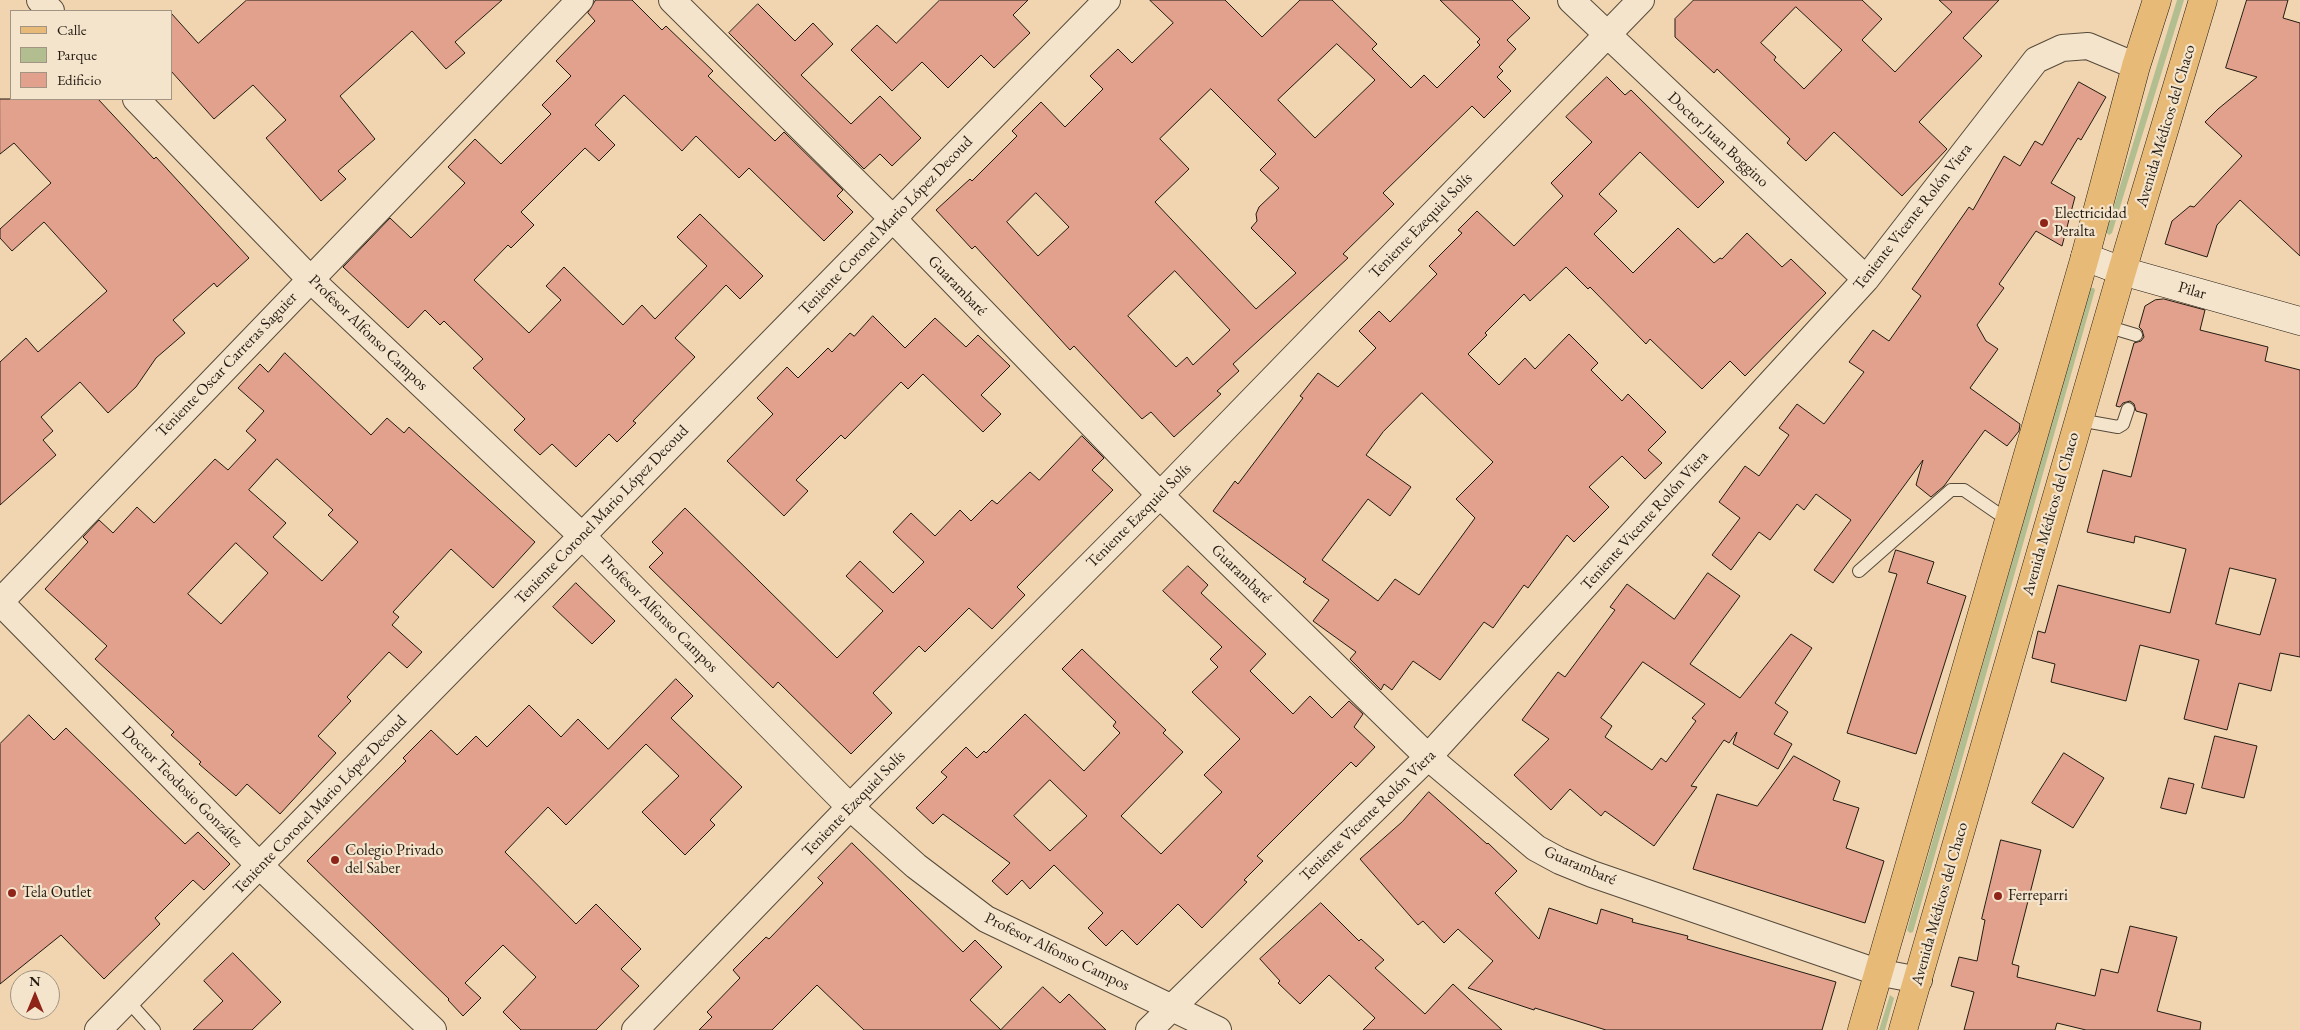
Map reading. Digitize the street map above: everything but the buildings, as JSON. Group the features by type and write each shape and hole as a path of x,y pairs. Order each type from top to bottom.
{"main road":[{"path":"1862,1030 1877,972 2085,257 2136,66 2157,0"},
{"name":"Avenida Médicos del Chaco","path":"1903,1030 1919,980 2122,271 2203,0"}],"street":[{"path":"40,0 50,10"},
{"name":"Teniente Oscar Carreras Saguier","path":"0,602 580,0"},
{"name":"Guarambaré","path":"672,0 893,219 1160,495 1428,757 1536,848 1560,862 1877,972 1919,980"},
{"name":"Teniente Coronel Mario López Decoud","path":"98,1030 1107,0"},
{"name":"Doctor Juan Boggino","path":"1571,0 1866,279"},
{"name":"Teniente Ezequiel Solís","path":"635,1030 850,807 1160,495 1641,0"},
{"name":"Teniente Vicente Rolón Viera","path":"1148,1030 1428,757 1866,279 2036,60 2062,48 2088,46 2136,66"},
{"name":"Profesor Alfonso Campos","path":"137,100 310,279 581,535 850,807 916,866 986,919 1218,1030"},
{"name":"Pilar","path":"2085,257 2170,292 2300,321"},
{"name":"Doctor Teodosio González","path":"0,602 260,866 433,1030"}],"lane":[{"path":"2106,326 2136,335"},
{"path":"2079,420 2118,427 2123,424 2128,409"},
{"path":"1859,571 1951,490 1964,490 2009,521"},
{"path":"128,1001 154,1030"}],"green space":[{"path":"2177,0 2184,0 2112,233 2109,235 2106,232"},
{"path":"2090,288 2095,290 1913,932 1910,933 1907,930"},
{"path":"1890,995 1894,998 1885,1030 1879,1030"}],"place":[{"name":"Electricidad Peralta","path":"2044,223"},
{"name":"Colegio Privado del Saber","path":"335,860"},
{"name":"Tela Outlet","path":"12,893"},
{"name":"Ferreparri","path":"1998,896"}]}
